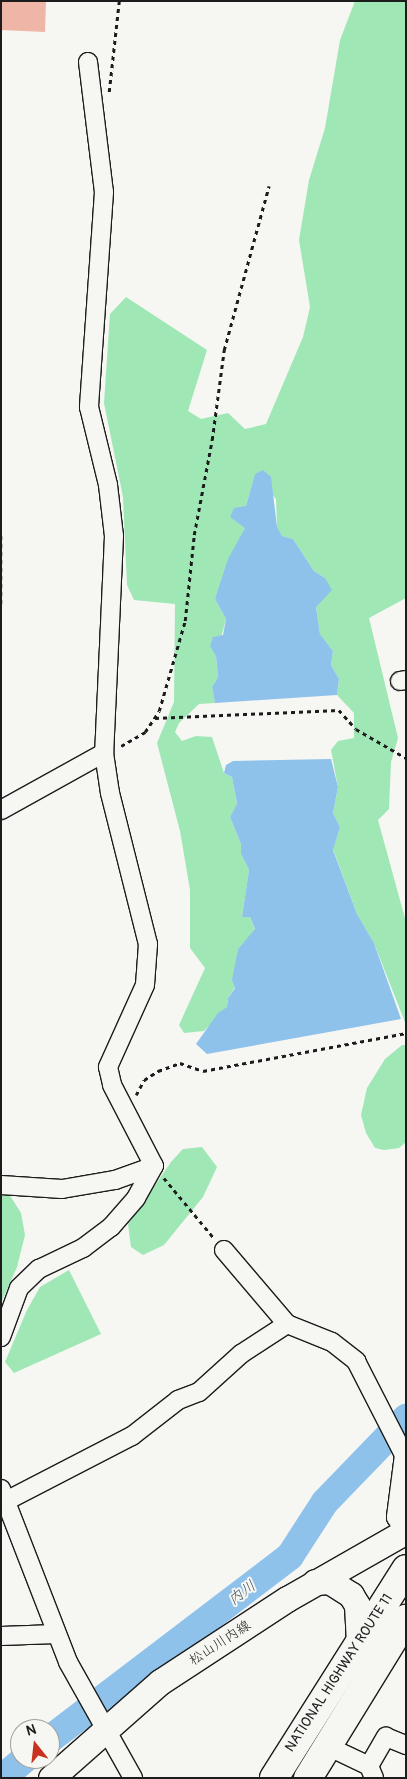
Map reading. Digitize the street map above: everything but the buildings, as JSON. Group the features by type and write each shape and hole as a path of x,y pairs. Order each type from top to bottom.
{"highway":[{"name":"NATIONAL HIGHWAY ROUTE 11","path":"274,1778 406,1569"},
{"name":"NATIONAL HIGHWAY ROUTE 11","path":"308,1778 406,1618"}],"main road":[{"name":"松山川内線","path":"52,1778 102,1725 160,1682 315,1582 405,1531"},
{"path":"315,1582 329,1581 352,1594 357,1605 359,1644"}],"street":[{"path":"88,62 104,192 89,408 108,485 114,536 104,753 110,793 148,944 145,985 108,1067 112,1085 154,1166"},
{"path":"1,810 104,753"},
{"path":"1,1185 62,1189 115,1180 154,1166"},
{"path":"1,1337 19,1288 39,1269 83,1248 111,1228 136,1198 154,1166"},
{"path":"224,1250 287,1324 332,1342 356,1362 384,1422 404,1455 396,1517 405,1531"},
{"path":"133,1778 102,1725 56,1634 4,1495 132,1436 178,1400 199,1392 241,1354 287,1324"},
{"path":"1,1636 56,1634"},
{"path":"327,1746 371,1772 386,1737 406,1745"}],"path":[{"path":"109,95 119,1"},
{"path":"104,753 145,732 155,718 185,621 194,535 212,440 224,350 269,186"},
{"path":"1,536 1,606"},
{"path":"155,718 339,710 356,729 406,758"},
{"path":"126,1112 144,1080 158,1071 180,1063 204,1071 406,1033"},
{"path":"154,1166 224,1250"}],"green space":[{"path":"355,1 406,1 406,598 369,618 398,738 391,762 389,809 378,820 406,922 406,1025 374,943 357,914 333,849 340,827 333,813 338,787 331,750 338,741 354,738 354,713 337,695 339,679 331,665 333,651 320,634 316,607 325,578 314,571 293,539 282,536 277,528 276,499 255,475 246,506 245,528 215,599 226,619 216,656 218,677 212,687 215,703 199,704 179,723 175,732 182,741 196,736 212,737 224,773 232,777 237,805 230,817 241,844 241,854 249,870 242,917 250,917 255,930 238,949 235,987 228,998 227,1007 204,1031 184,1033 179,1025 205,968 190,948 190,890 180,831 157,743 174,702 175,604 134,600 127,585 123,497 104,403 110,314 126,297 207,350 188,411 201,419 228,413 245,429 266,424 303,337 310,307 299,240 309,180 325,128 340,40"},
{"path":"402,1045 406,1045 406,1142 399,1148 384,1150 375,1148 366,1133 361,1115 367,1088 385,1059"},
{"path":"202,1147 217,1167 203,1197 164,1245 143,1255 131,1247 128,1224 171,1162 183,1149"},
{"path":"1,1192 9,1194 21,1213 25,1235 17,1267 1,1303"},
{"path":"69,1270 101,1334 14,1373 5,1362 27,1310 40,1287"}],"water":[{"path":"263,470 271,477 277,527 282,536 293,539 314,571 325,578 332,590 316,607 320,634 333,651 331,665 339,679 337,695 215,703 212,687 218,677 216,656 210,646 213,637 223,635 226,619 215,599 228,559 245,528 230,517 234,508 246,506 255,474"},
{"path":"331,759 338,787 333,813 340,827 333,850 357,914 374,943 401,1019 207,1054 196,1044 218,1013 227,1007 228,998 235,988 232,980 238,949 255,929 250,917 242,917 249,870 241,854 241,844 230,817 237,804 232,777 224,773 226,765 233,761"}],"waterway":[{"name":"内川","path":"60,1731 290,1556 325,1502 406,1418"},
{"name":"内川","path":"2,1778 13,1769"}]}
